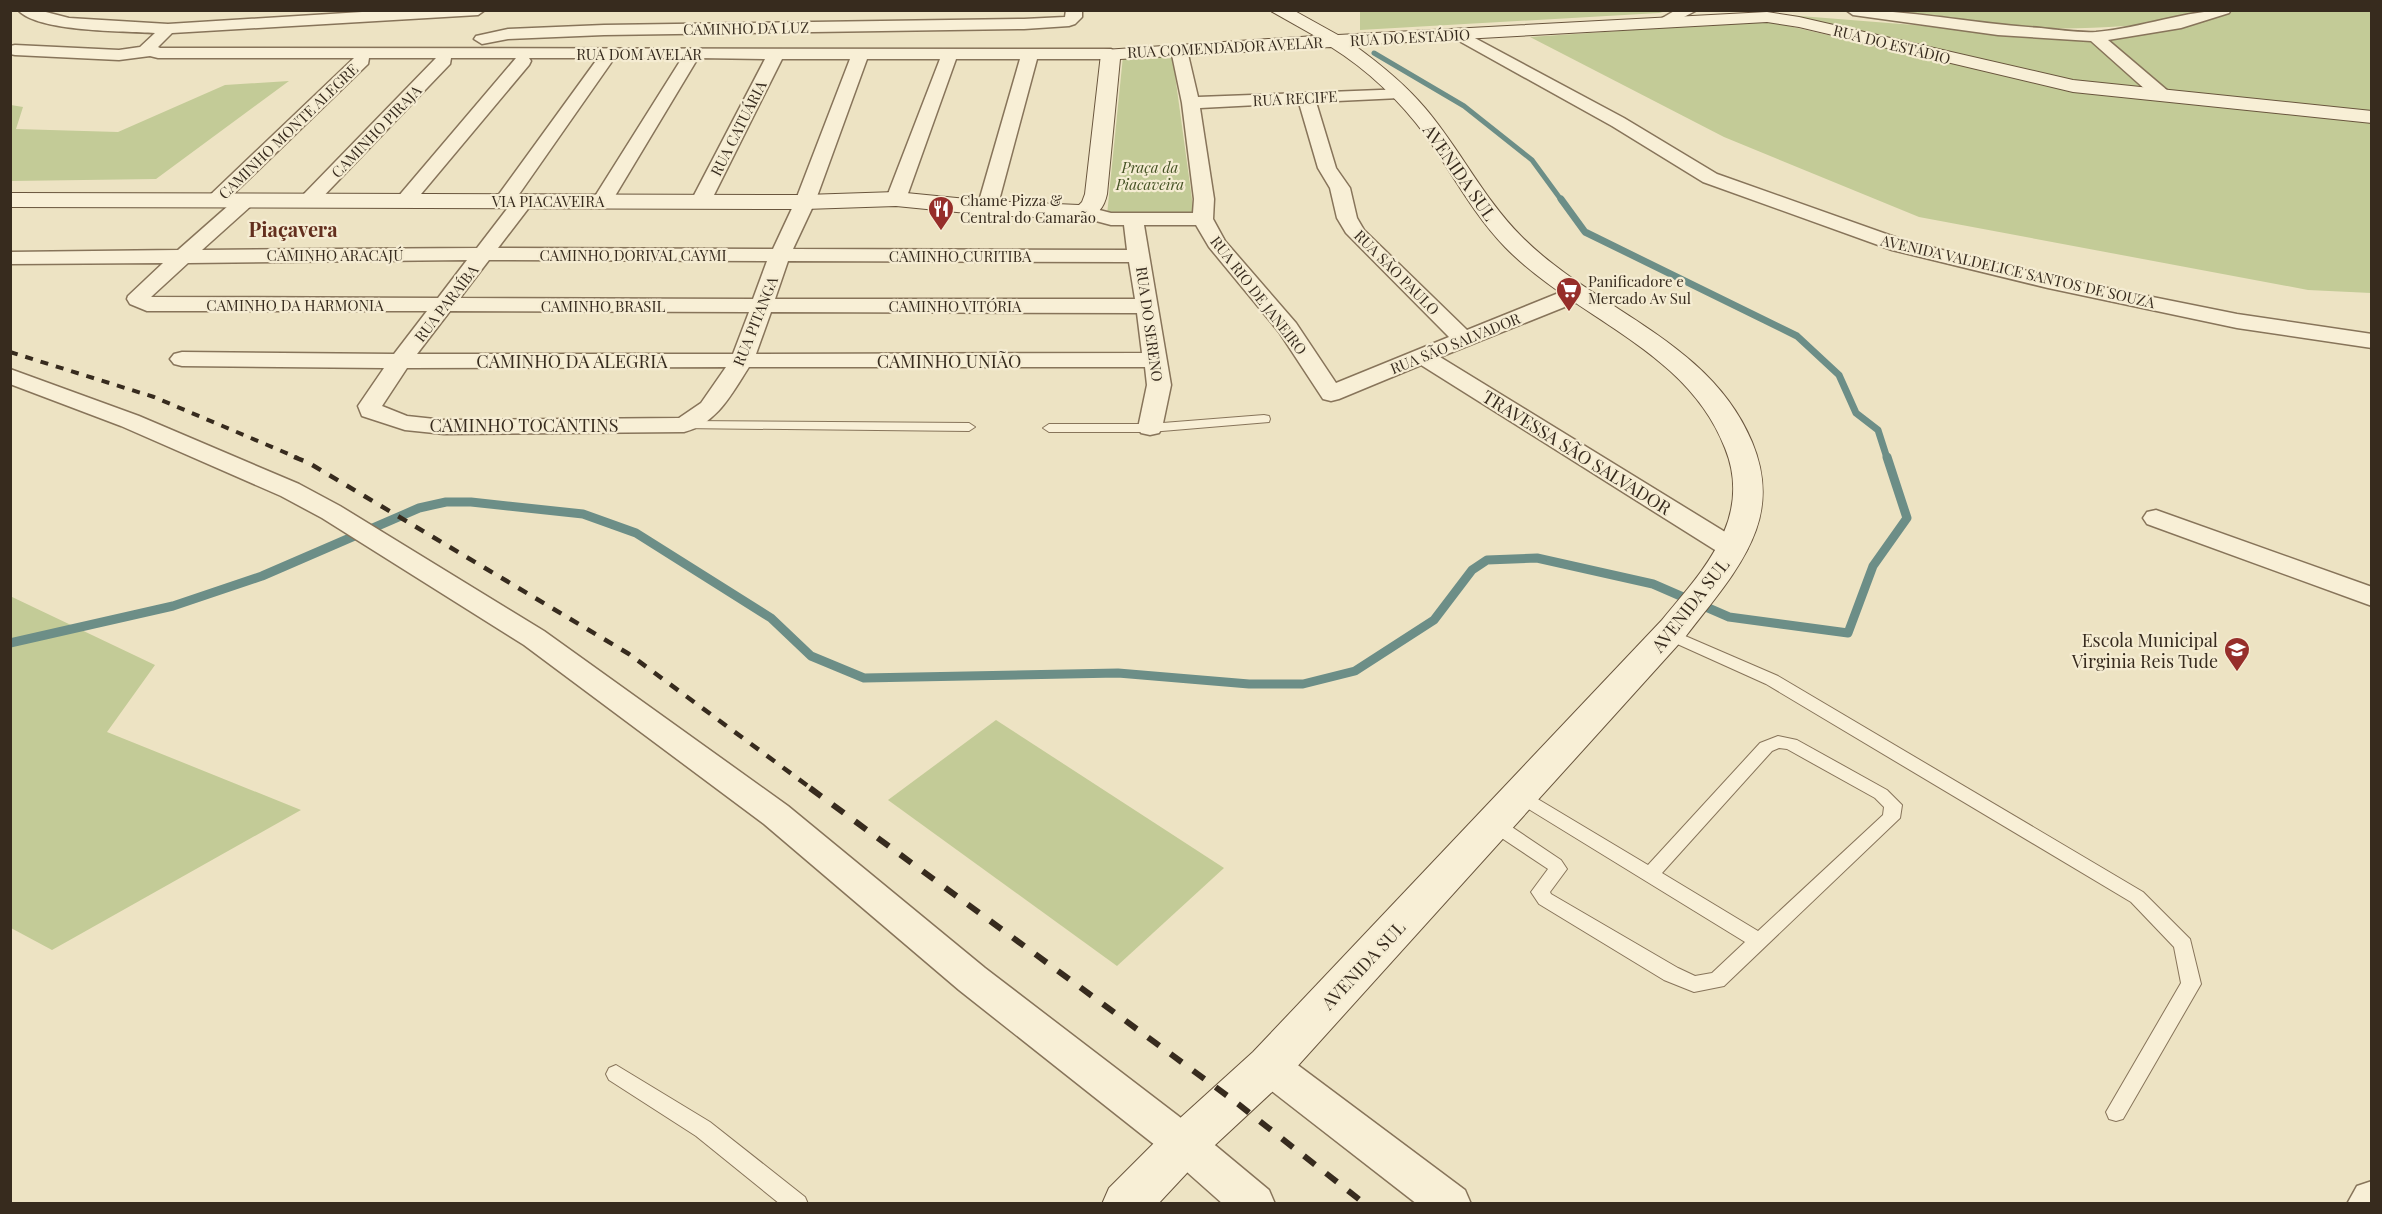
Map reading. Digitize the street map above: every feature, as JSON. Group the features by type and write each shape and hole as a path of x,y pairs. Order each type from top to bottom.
{"street":[{"path":"25,10 39,17 69,22 168,29 408,12 478,10"},
{"name":"CAMINHO DA LUZ","path":"438,57 488,37 508,34 1024,17 1063,22 1072,20 1074,10"},
{"name":"AVENIDA SUL","path":"1126,1203 1184,1144 1269,1066 1671,631 1726,560 1746,520 1749,484 1746,462 1737,437 1714,398 1684,369 1527,255 1492,219 1432,129 1400,93 1338,41 1278,10"},
{"path":"1665,21 1690,10"},
{"path":"1853,10 1998,30 2095,37 2181,23 2224,10"},
{"name":"RUA DO ESTÁDIO","path":"1338,41 1767,17 1798,22 2062,84 2372,117"},
{"path":"158,52 147,49 148,45 168,29"},
{"name":"AVENIDA VALDELICE SANTOS DE SOUZA","path":"1458,34 1618,122 1710,178 1899,246 2048,282 2237,321 2372,341"},
{"path":"2095,37 2162,95"},
{"name":"RUA COMENDADOR AVELAR","path":"1111,54 1338,41"},
{"name":"RUA DOM AVELAR","path":"15,50 119,55 158,52 438,57 693,54 1111,54"},
{"name":"RUA RIO DE JANEIRO","path":"1179,50 1191,104 1204,199 1203,219 1216,243 1288,328 1331,394"},
{"path":"896,199 950,53"},
{"path":"602,201 693,54"},
{"name":"RUA CATUÁRIA","path":"701,201 776,54"},
{"path":"987,208 1030,54"},
{"path":"1084,212 1093,205 1096,194 1111,54"},
{"name":"RUA PITANGA","path":"684,425 710,408 742,362 780,255 805,202 860,55"},
{"name":"CAMINHO PIRAJA","path":"308,201 438,57"},
{"name":"CAMINHO MONTE ALEGRE","path":"215,201 362,60"},
{"name":"RUA PARAÍBA","path":"370,406 401,360 485,254 514,201 605,60"},
{"path":"404,202 523,61"},
{"name":"RUA RECIFE","path":"1191,104 1400,93"},
{"name":"RUA SÃO PAULO","path":"1305,97 1317,129 1327,168 1340,188 1347,218 1356,233 1465,340"},
{"name":"VIA PIACAVEIRA","path":"10,200 805,202 896,199 987,208 1084,212"},
{"path":"184,255 244,202"},
{"path":"1084,212 1103,219 1203,219"},
{"name":"RUA DO SERENO","path":"1133,220 1159,385 1150,428"},
{"name":"CAMINHO DORIVAL CAYMI","path":"485,254 780,255"},
{"name":"CAMINHO ARACAJÚ","path":"10,258 485,254"},
{"name":"CAMINHO DA HARMONIA","path":"184,255 138,299 147,304 444,306"},
{"name":"CAMINHO CURITIBA","path":"780,255 1140,256"},
{"name":"RUA SÃO SALVADOR","path":"1331,394 1421,355 1465,340 1579,293"},
{"name":"CAMINHO BRASIL","path":"444,306 763,307"},
{"name":"CAMINHO VITÓRIA","path":"763,307 1148,306"},
{"name":"TRAVESSA SÃO SALVADOR","path":"1421,355 1726,560"},
{"name":"CAMINHO DA ALEGRIA","path":"182,359 742,362"},
{"name":"CAMINHO UNIÃO","path":"742,362 1156,360"},
{"path":"10,376 130,421 290,490 534,638 776,815 972,979 1184,1144 1254,1203"},
{"name":"CAMINHO TOCANTINS","path":"370,406 371,411 386,419 407,424 456,426 684,425"},
{"path":"2156,518 2372,597"},
{"path":"1269,1066 1450,1203"},
{"path":"2368,1203 2372,1200"}],"lane":[{"path":"1049,428 1150,428 1264,419"},
{"path":"684,425 969,427"},
{"path":"1671,631 1772,680 2137,897 2183,944 2191,984 2116,1112"},
{"path":"1507,810 1558,869 1540,892 1541,895 1671,974 1694,984 1717,980 1891,818 1893,806 1881,795 1791,744 1778,742 1766,747 1650,875"},
{"path":"1507,810 1650,875 1759,941"},
{"path":"616,1074 704,1129 797,1203"}],"green space":[{"path":"1360,10 1667,11 1360,30"},
{"path":"1893,11 2205,11 2155,23 2096,28 2037,28 1950,21"},
{"path":"2236,11 2371,11 2371,112 2063,80 1774,14 2103,40 2186,24"},
{"path":"1767,21 2062,89 2371,122 2371,293 2308,290 1919,217 1724,137 1530,37"},
{"name":"Praça da Piacaveira","path":"1172,53 1194,214 1107,215 1123,56"},
{"path":"289,81 156,179 11,181 11,105 23,107 16,129 118,132 225,85"},
{"path":"10,596 155,665 107,732 301,810 52,950 11,928"},
{"path":"996,720 1224,868 1117,966 888,800"}],"waterway":[{"path":"1374,53 1464,106 1532,160 1562,201"},
{"path":"1561,199 1585,232 1797,336 1839,375 1856,413 1878,430 1887,458"},
{"path":"10,643 173,606 262,576 419,508 446,502 471,502 583,514 636,533 771,618 811,656 864,678 1118,673 1249,684 1303,684 1355,671 1434,620 1472,570 1487,560 1537,558 1653,584 1729,617 1848,633 1873,566 1907,518 1887,457"}],"railway":[{"path":"10,352 154,397 298,458"},
{"path":"294,457 309,463 629,654 812,789"},
{"path":"810,788 1233,1100 1365,1204"}],"place":[{"name":"Chame Pizza & Central do Camarão","path":"941,232"},
{"name":"Panificadore e Mercado Av Sul","path":"1569,313"},
{"name":"Escola Municipal Virginia Reis Tude","path":"2237,673"}],"district":[{"name":"Piaçavera","path":"293,228"}]}
